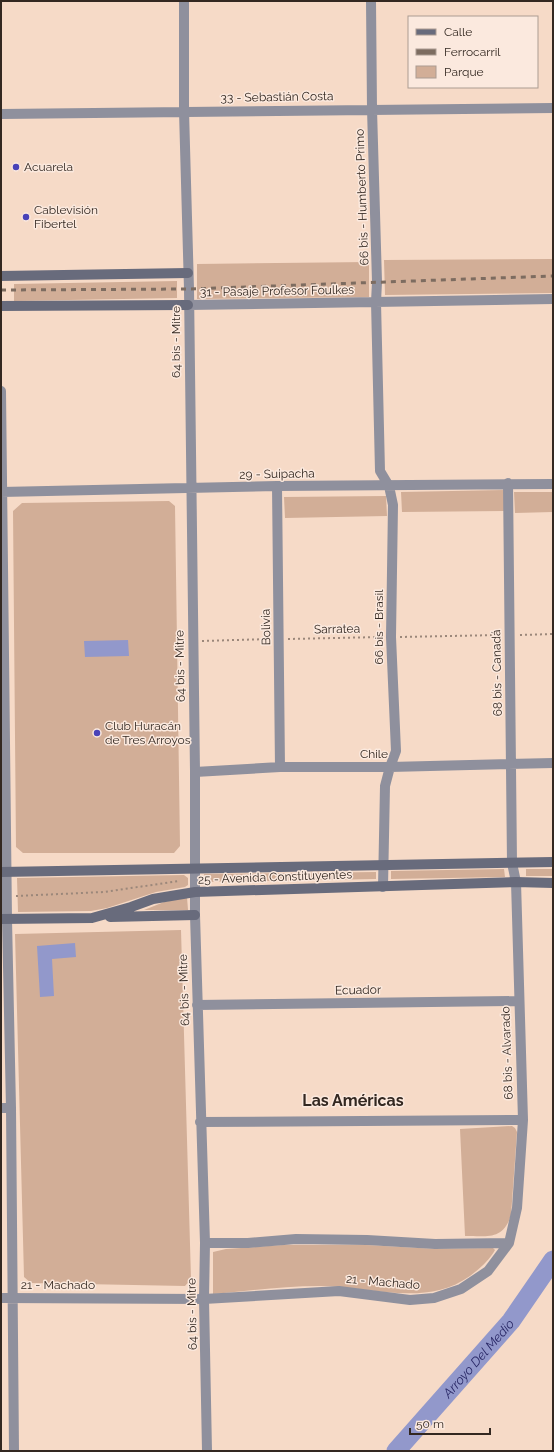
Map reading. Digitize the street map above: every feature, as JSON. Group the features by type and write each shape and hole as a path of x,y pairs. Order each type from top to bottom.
{"main road":[{"name":"31 - Pasaje Profesor Foulkes","path":"1,276 188,273"},
{"name":"31 - Pasaje Profesor Foulkes","path":"1,306 188,305"},
{"name":"25 - Avenida Constituyentes","path":"4,872 553,862"},
{"name":"25 - Avenida Constituyentes","path":"4,919 92,918 131,907 153,898 195,892 516,882 553,883"},
{"path":"92,918 195,915"}],"street":[{"name":"64 bis - Mitre","path":"184,1 184,111 188,273 195,915 200,1122 205,1243 204,1299 207,1451"},
{"name":"66 bis - Humberto Primo","path":"371,1 380,471 388,486"},
{"name":"33 - Sebastián Costa","path":"1,114 553,108"},
{"name":"31 - Pasaje Profesor Foulkes","path":"188,305 553,299"},
{"path":"1,390 4,872 7,897 4,919 6,1108 13,1298 14,1451"},
{"name":"29 - Suipacha","path":"2,492 277,486 388,486 508,483 553,484"},
{"name":"68 bis - Canadá","path":"508,483 512,863"},
{"name":"Bolivia","path":"277,486 280,767"},
{"name":"66 bis - Brasil","path":"388,486 393,505 391,637 396,751 390,767"},
{"name":"Chile","path":"194,772 280,767 390,767 553,763"},
{"path":"383,887 385,786 390,767"},
{"name":"68 bis - Alvarado","path":"509,1243 517,1208 523,1120 516,882 512,863"},
{"name":"Ecuador","path":"197,1005 519,1001"},
{"path":"200,1122 523,1120"},
{"path":"205,1243 248,1243 296,1239 367,1240 435,1244 509,1243"},
{"name":"21 - Machado","path":"1,1298 204,1299 339,1291 410,1300 434,1298 461,1289 488,1271 509,1243"}],"path":[{"name":"Sarratea","path":"193,641 553,634"},
{"path":"7,897 104,892 179,881"}],"green space":[{"path":"553,259 553,293 385,295 384,260"},
{"path":"369,262 369,297 197,299 197,264"},
{"path":"177,281 177,298 14,301 14,284"},
{"path":"504,490 504,511 402,512 401,492"},
{"path":"514,492 553,492 553,512 515,513"},
{"path":"386,496 387,516 285,518 284,497"},
{"name":"Club Huracán de Tres Arroyos","path":"169,501 175,506 180,846 174,853 23,853 16,847 13,511 22,503"},
{"path":"504,869 505,877 391,879 391,871"},
{"path":"526,869 553,869 553,876 526,876"},
{"path":"376,872 376,879 205,882 204,874"},
{"path":"184,875 188,878 188,885 185,887 156,892 107,908 91,911 18,912 17,878"},
{"path":"187,897 188,910 144,910 164,902"},
{"path":"181,930 191,1279 185,1286 31,1283 24,1277 15,934"},
{"path":"512,1126 517,1132 511,1215 508,1223 504,1229 494,1235 465,1236 460,1129"},
{"path":"283,1245 366,1245 436,1249 493,1248 495,1250 487,1261 470,1276 453,1286 435,1291 397,1293 338,1287 306,1286 213,1294 213,1252 226,1249"}],"water":[{"path":"128,640 129,656 85,657 84,641"},
{"path":"75,943 76,957 52,959 54,996 40,997 37,946"}],"waterway":[{"name":"Arroyo Del Medio","path":"396,1451 511,1321 553,1260"}],"railway":[{"path":"1,290 189,289 553,276"}],"place":[{"name":"Acuarela","path":"16,167"},
{"name":"Cablevisión Fibertel","path":"26,217"},
{"name":"Club Huracán de Tres Arroyos","path":"97,733"}],"district":[{"name":"Las Américas","path":"353,1100"}]}
